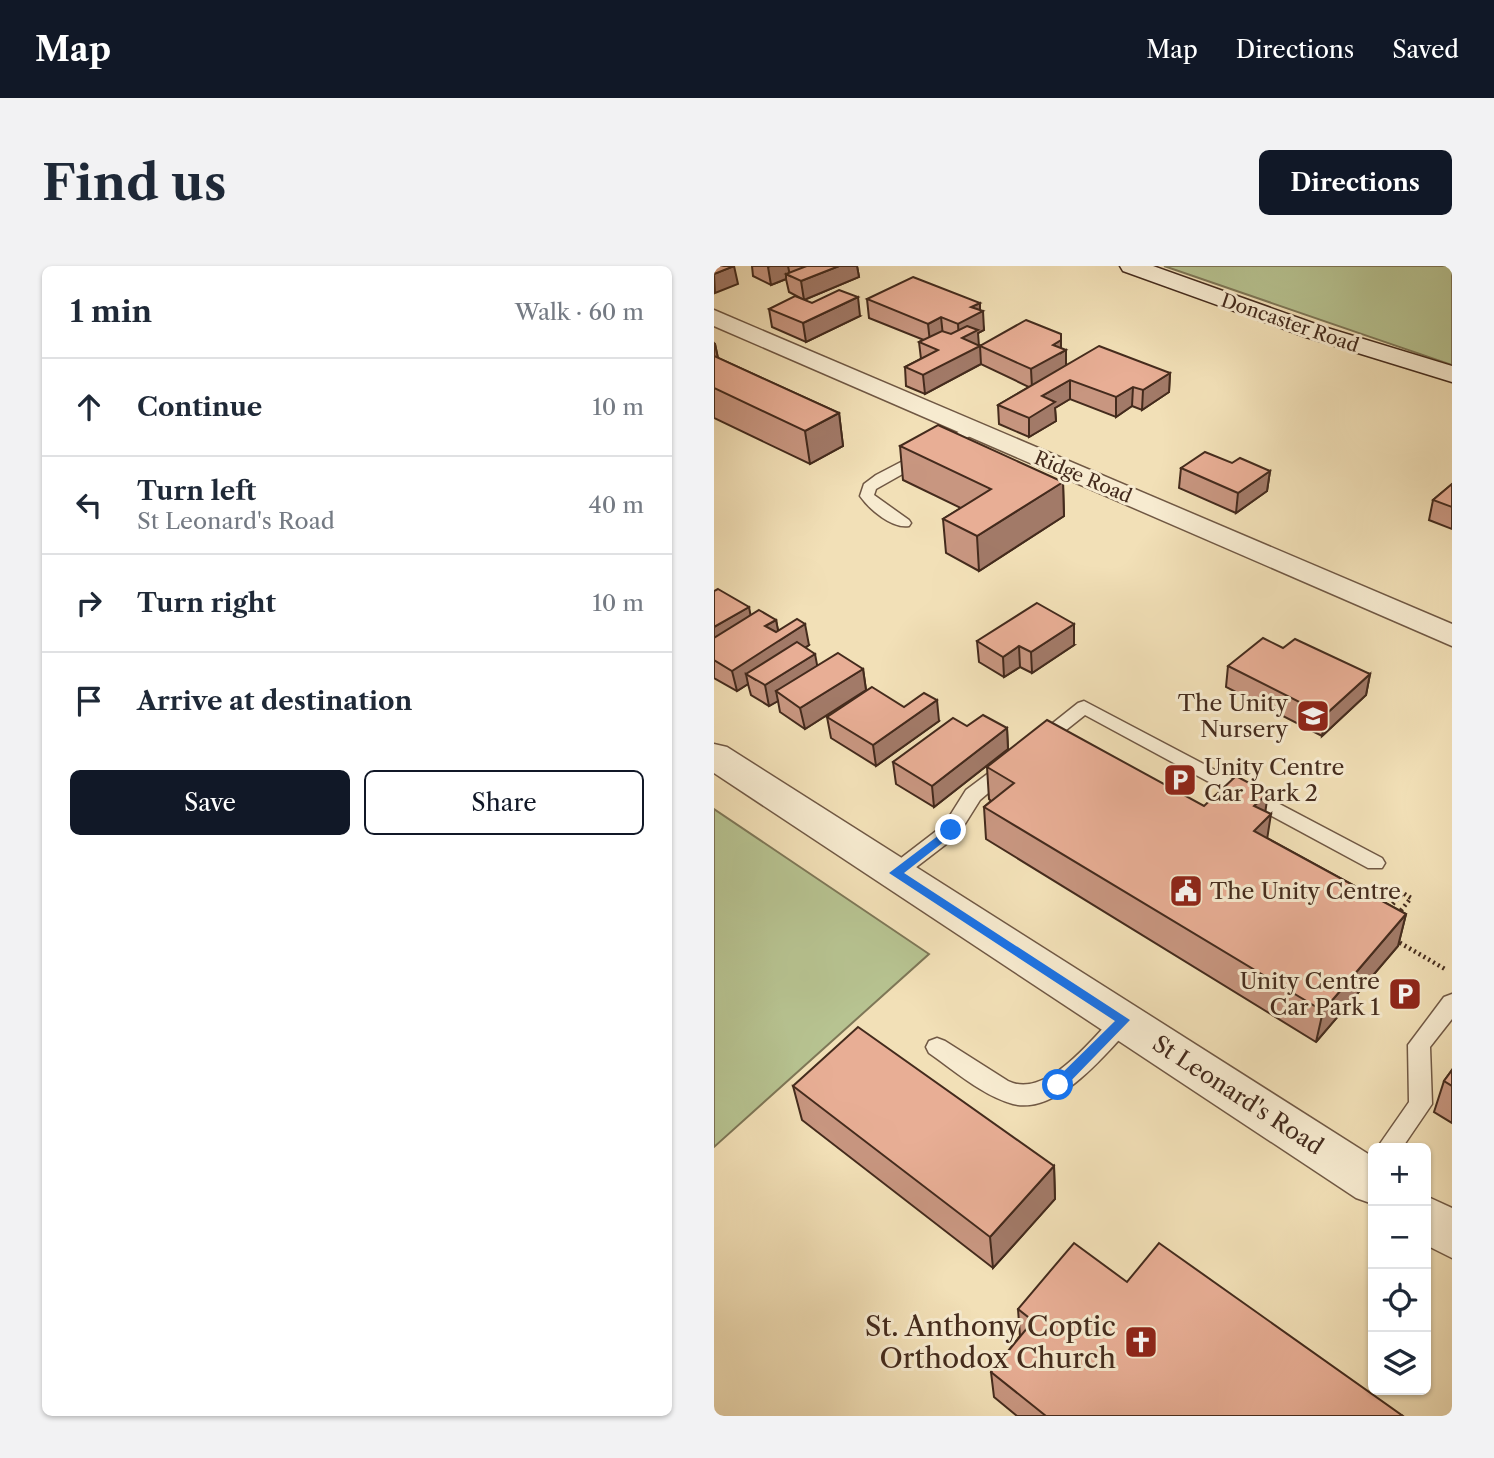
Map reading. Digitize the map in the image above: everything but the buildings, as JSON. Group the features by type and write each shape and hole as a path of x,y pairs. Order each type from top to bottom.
{"street":[{"name":"Doncaster Road","path":"1131,266 1315,332 1452,374"},
{"name":"Ridge Road","path":"714,317 1452,636"},
{"name":"St Leonard's Road","path":"714,756 1124,1020 1368,1165"},
{"path":"1431,1221 1452,1235"}],"lane":[{"path":"904,523 875,505 867,496 869,487 972,429"},
{"path":"895,873 951,830 973,795 1084,707 1376,863"},
{"path":"1394,1143 1421,1104 1419,1045 1452,1003"},
{"path":"937,1047 1014,1095 1037,1095 1058,1085 1124,1020"}],"path":[{"path":"1388,909 1403,893 1411,898 1396,915"},
{"path":"1393,939 1452,973"}],"green space":[{"path":"1164,266 1452,266 1452,365"},
{"path":"714,809 929,954 714,1147"}],"place":[{"name":"The Unity Nursery","path":"1313,716"},
{"name":"Unity Centre Car Park 2","path":"1180,780"},
{"name":"The Unity Centre","path":"1186,891"},
{"name":"Unity Centre Car Park 1","path":"1405,994"},
{"name":"St. Anthony Coptic Orthodox Church","path":"1141,1342"}],"route":[{"path":"951,830 895,873 1124,1020 1058,1085"}]}
